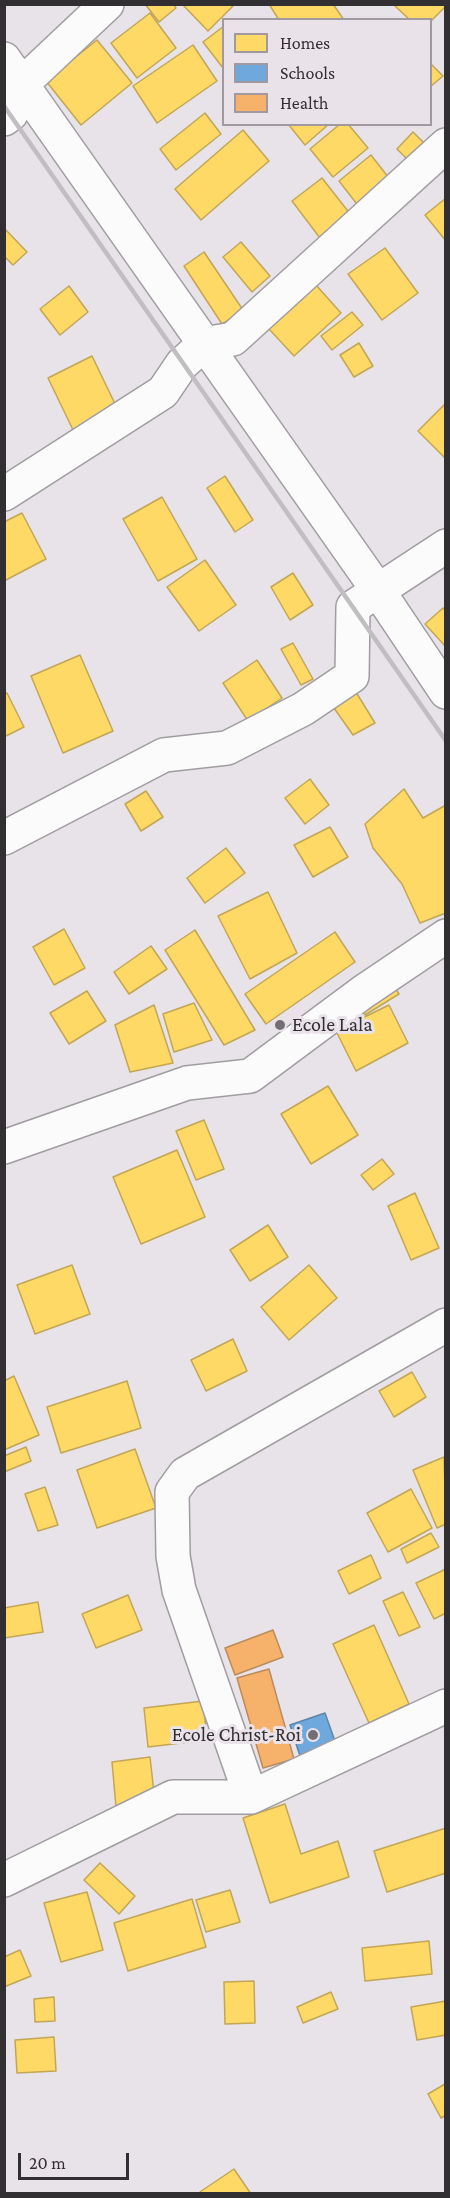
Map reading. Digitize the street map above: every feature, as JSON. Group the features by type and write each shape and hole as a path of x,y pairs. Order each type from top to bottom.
{"street":[{"path":"13,72 107,4"},
{"path":"4,119 11,114 13,72"},
{"path":"13,72 377,589 446,692"},
{"path":"4,494 163,392 182,364 204,344 233,339 446,146"},
{"path":"4,838 164,755 227,748 313,702 352,676 353,606 446,546"},
{"path":"4,1147 187,1083 250,1076 363,992 446,936"},
{"path":"251,1797 179,1590 173,1556 172,1492 185,1474 446,1325"},
{"path":"4,1880 173,1797 251,1797 446,1706"}],"building: Homes":[{"path":"145,4 173,4 176,8 159,22"},
{"path":"182,4 235,4 208,31"},
{"path":"269,4 333,4 343,18 278,18"},
{"path":"397,4 446,4 432,20 432,18 408,18 395,6"},
{"path":"150,13 176,48 137,78 111,43"},
{"path":"222,28 222,67 203,42"},
{"path":"97,40 132,83 81,125 46,81"},
{"path":"193,45 217,81 157,123 133,86"},
{"path":"432,65 443,76 432,85"},
{"path":"205,113 221,134 176,170 160,149"},
{"path":"290,126 327,126 305,145"},
{"path":"338,126 350,126 368,148 333,177 310,149"},
{"path":"243,130 269,161 201,220 175,189"},
{"path":"413,132 427,146 411,163 397,149"},
{"path":"371,155 392,182 360,208 339,181"},
{"path":"322,178 351,215 320,238 292,201"},
{"path":"446,198 446,241 425,215"},
{"path":"5,229 27,252 13,265 4,256"},
{"path":"241,242 270,276 252,292 223,257"},
{"path":"385,248 418,293 382,320 348,274"},
{"path":"204,252 243,310 222,324 184,266"},
{"path":"316,285 341,313 294,356 269,329"},
{"path":"69,286 88,312 60,335 40,309"},
{"path":"352,312 363,325 332,350 321,336"},
{"path":"359,343 373,366 354,377 340,355"},
{"path":"92,356 119,412 75,434 48,378"},
{"path":"446,404 446,459 418,431"},
{"path":"225,476 253,520 235,532 207,488"},
{"path":"162,497 197,559 158,581 123,519"},
{"path":"22,513 46,559 4,581 4,522"},
{"path":"205,560 236,605 199,631 167,587"},
{"path":"293,573 313,605 290,620 271,587"},
{"path":"443,608 446,611 446,647 425,624"},
{"path":"293,643 313,679 301,685 281,649"},
{"path":"80,655 113,731 63,753 31,676"},
{"path":"257,660 282,698 248,721 223,683"},
{"path":"351,684 375,723 353,735 329,701"},
{"path":"7,693 24,727 4,737 4,694"},
{"path":"310,779 329,805 305,824 285,798"},
{"path":"404,789 423,818 446,805 446,913 420,923 402,884 373,848 365,824"},
{"path":"146,791 163,817 141,831 125,804"},
{"path":"330,827 348,857 313,877 294,845"},
{"path":"226,848 245,873 205,903 187,878"},
{"path":"268,892 297,953 250,979 218,916"},
{"path":"64,929 85,968 54,985 33,947"},
{"path":"195,930 255,1030 224,1045 165,950"},
{"path":"335,932 355,962 266,1024 245,994"},
{"path":"151,946 167,969 129,994 114,972"},
{"path":"390,980 399,994 365,1015 357,1001"},
{"path":"87,991 106,1021 69,1044 50,1013"},
{"path":"194,1003 212,1040 174,1052 163,1014"},
{"path":"154,1005 173,1063 130,1072 115,1025"},
{"path":"389,1005 408,1043 356,1071 336,1031"},
{"path":"328,1086 358,1135 311,1164 281,1114"},
{"path":"204,1120 224,1169 196,1180 176,1131"},
{"path":"177,1150 205,1217 141,1244 113,1177"},
{"path":"382,1159 394,1174 373,1190 361,1175"},
{"path":"415,1193 439,1248 411,1260 388,1206"},
{"path":"268,1225 288,1257 250,1281 230,1250"},
{"path":"72,1265 90,1314 35,1334 17,1285"},
{"path":"309,1265 337,1298 289,1340 261,1307"},
{"path":"233,1339 247,1371 206,1391 191,1360"},
{"path":"412,1372 426,1397 394,1417 379,1391"},
{"path":"14,1376 39,1435 4,1450 4,1381"},
{"path":"127,1381 141,1428 61,1453 47,1407"},
{"path":"26,1447 31,1461 4,1472 4,1456"},
{"path":"135,1449 156,1508 97,1528 77,1470"},
{"path":"444,1457 446,1524 437,1528 413,1470"},
{"path":"45,1487 58,1525 38,1531 25,1494"},
{"path":"411,1489 432,1528 388,1552 367,1513"},
{"path":"431,1533 439,1547 407,1563 401,1549"},
{"path":"371,1555 381,1578 349,1594 338,1571"},
{"path":"446,1569 446,1613 434,1619 416,1583"},
{"path":"403,1592 420,1627 399,1636 383,1601"},
{"path":"128,1595 142,1630 96,1648 82,1614"},
{"path":"38,1602 43,1632 4,1638 4,1608"},
{"path":"374,1625 409,1704 369,1723 333,1644"},
{"path":"203,1701 207,1740 148,1747 144,1708"},
{"path":"150,1757 155,1802 116,1807 112,1762"},
{"path":"285,1804 301,1854 338,1841 349,1877 270,1903 243,1818"},
{"path":"446,1828 446,1873 387,1892 374,1851"},
{"path":"100,1863 135,1896 119,1914 84,1880"},
{"path":"230,1890 240,1922 206,1932 196,1900"},
{"path":"87,1892 103,1950 61,1962 44,1903"},
{"path":"192,1899 206,1947 128,1971 114,1923"},
{"path":"429,1941 432,1974 365,1981 362,1948"},
{"path":"20,1950 31,1976 4,1987 4,1957"},
{"path":"254,1981 255,2023 225,2024 224,1982"},
{"path":"331,1992 338,2009 303,2023 297,2007"},
{"path":"54,1997 55,2021 35,2022 34,1999"},
{"path":"446,2001 446,2035 417,2040 411,2007"},
{"path":"54,2037 56,2071 17,2073 15,2040"},
{"path":"445,2084 446,2115 441,2118 428,2094"},
{"path":"234,2169 251,2194 197,2194"}],"building: Schools":[{"name":"Ecole Christ-Roi","path":"325,1713 336,1744 300,1756 290,1725"}],"building: Health":[{"path":"273,1630 283,1657 235,1675 225,1648"},
{"path":"269,1669 294,1759 263,1768 237,1678"}],"railway":[{"path":"4,106 446,741"}],"place":[{"name":"Ecole Lala","path":"280,1025"},
{"name":"Ecole Christ-Roi","path":"313,1735"}]}
